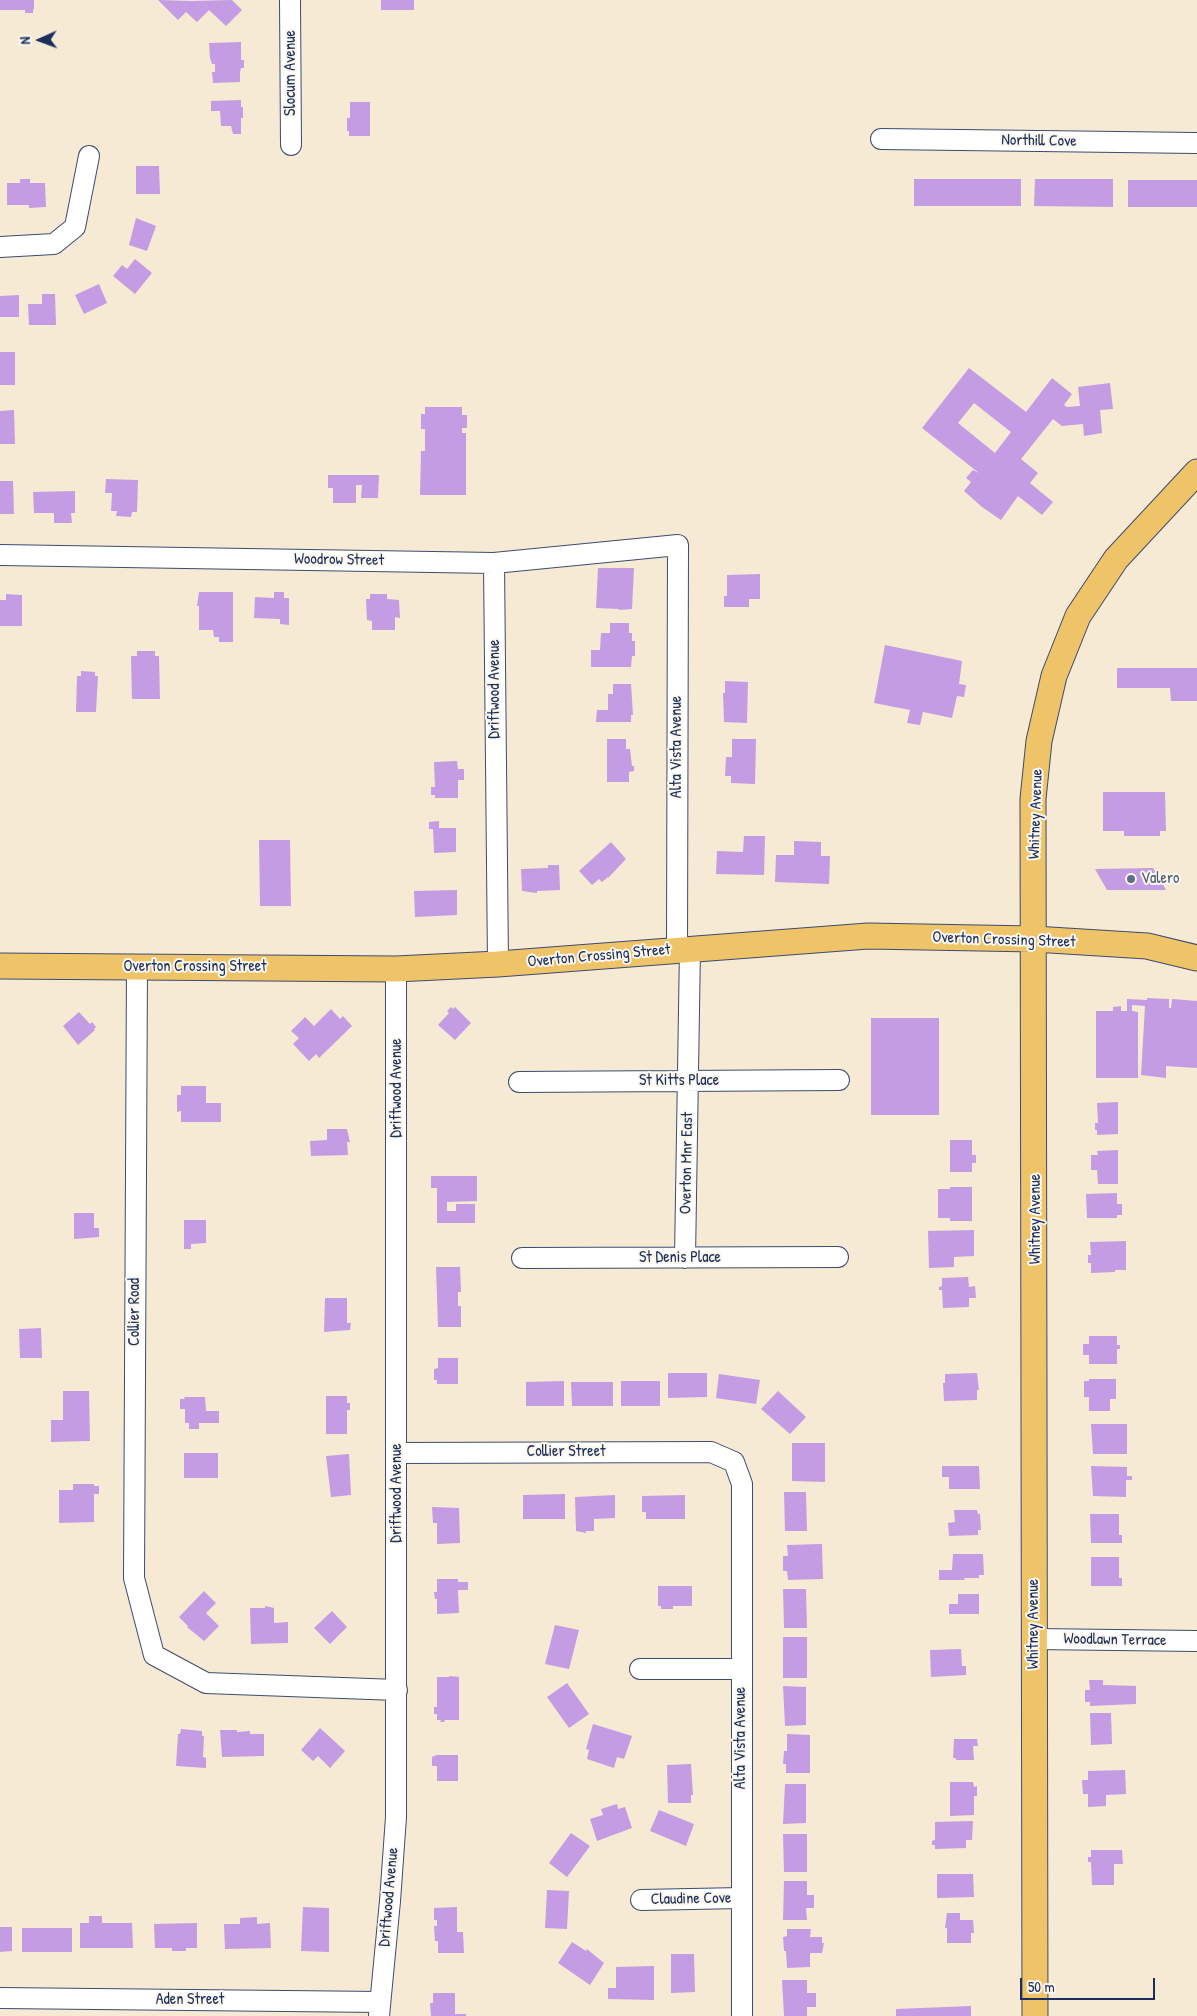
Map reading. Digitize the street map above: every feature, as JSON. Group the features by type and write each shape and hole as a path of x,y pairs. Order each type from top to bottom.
{"main road":[{"name":"Whitney Avenue","path":"1035,2016 1036,1235 1033,799 1039,741 1054,676 1078,616 1116,559 1197,472"},
{"name":"Overton Crossing Street","path":"0,966 396,969 498,964 868,936 1034,939 1147,946 1197,958"}],"street":[{"name":"Slocum Avenue","path":"290,0 291,146"},
{"name":"Northill Cove","path":"882,139 1197,143"},
{"path":"0,247 54,244 75,227 88,156"},
{"name":"Woodrow Street","path":"0,555 494,563 678,545"},
{"name":"Alta Vista Avenue","path":"678,545 683,949"},
{"name":"Driftwood Avenue","path":"494,563 498,964"},
{"name":"Overton Mnr East","path":"683,949 688,1081 686,1258"},
{"name":"Collier Road","path":"137,967 134,1578 154,1655 206,1683 397,1690"},
{"name":"Driftwood Avenue","path":"379,2009 396,1817 396,969"},
{"name":"St Kitts Place","path":"519,1082 839,1080"},
{"name":"St Denis Place","path":"522,1258 838,1257"},
{"name":"Collier Street","path":"397,1453 712,1452 734,1462"},
{"name":"Alta Vista Avenue","path":"734,1462 742,1484 742,2016"},
{"name":"Woodlawn Terrace","path":"1034,1639 1197,1641"},
{"path":"640,1670 741,1669"},
{"name":"Claudine Cove","path":"641,1900 741,1898"},
{"name":"Aden Street","path":"0,1998 379,2009"}],"building":[{"path":"0,0 34,0 33,13 25,13 25,10 0,10"},
{"path":"158,0 232,0 242,10 226,26 209,10 197,22 186,12 178,20"},
{"path":"381,0 414,0 414,10 381,10"},
{"path":"241,42 241,60 244,60 244,68 241,68 240,82 213,83 212,72 215,72 215,64 212,64 210,58 209,43"},
{"path":"241,100 243,118 241,118 241,134 233,134 231,126 221,126 220,111 211,111 211,101"},
{"path":"350,102 370,102 370,136 349,136 347,118 350,118"},
{"path":"136,166 159,166 160,194 136,194"},
{"path":"20,179 30,179 30,183 45,183 46,207 29,208 29,205 7,205 7,183 20,183"},
{"path":"914,179 1021,179 1021,206 914,206"},
{"path":"1035,179 1113,179 1113,207 1034,206"},
{"path":"1128,180 1197,180 1197,207 1128,207"},
{"path":"136,218 156,226 147,251 129,245"},
{"path":"135,259 152,273 135,294 113,276 122,265 127,269"},
{"path":"99,284 107,303 84,314 75,295"},
{"path":"42,294 55,294 56,325 29,325 28,304 42,304"},
{"path":"19,295 19,317 0,317 0,296"},
{"path":"0,352 15,352 15,385 0,385"},
{"path":"969,368 1026,412 1052,378 1072,394 1064,405 1067,407 1080,406 1078,387 1110,383 1113,409 1100,410 1102,433 1084,436 1083,424 1062,426 1053,419 1021,459 1038,473 1030,483 1053,502 1042,515 1018,496 1001,520 982,507 964,491 971,482 966,478 973,470 979,473 922,428","holes":["974,403 1011,432 995,453 958,423"]},
{"path":"425,407 462,407 462,415 467,415 467,428 462,428 462,433 466,433 466,495 420,495 421,451 425,451 425,429 421,429 421,414 425,414"},
{"path":"14,410 15,444 0,444 0,411"},
{"path":"328,475 379,475 378,498 361,498 362,485 356,485 356,503 333,503 333,488 328,488"},
{"path":"106,479 138,480 137,512 132,512 131,517 116,516 117,511 111,511 112,493 105,493"},
{"path":"0,481 13,481 14,514 0,514"},
{"path":"75,491 75,513 71,513 72,523 54,523 54,513 34,513 33,492"},
{"path":"598,568 634,568 632,609 596,608"},
{"path":"760,574 760,599 749,599 749,607 724,607 724,596 727,596 727,575"},
{"path":"199,592 233,592 233,642 219,642 219,637 214,637 213,630 199,630 199,606 197,606"},
{"path":"274,592 284,592 284,598 289,598 289,625 280,624 280,619 254,618 255,597 274,598"},
{"path":"6,594 22,595 22,626 0,626 0,600 6,600"},
{"path":"370,594 387,594 387,599 399,600 400,618 395,617 395,630 372,630 372,621 367,620 366,599 370,599"},
{"path":"610,623 629,623 629,633 632,633 632,641 635,641 635,656 632,656 631,667 591,667 591,650 600,650 601,633 610,633"},
{"path":"885,645 962,661 959,684 966,685 964,697 957,696 952,718 923,712 920,725 907,723 910,710 874,703"},
{"path":"137,651 155,651 155,656 159,656 160,699 132,699 131,656 137,656"},
{"path":"1117,668 1197,668 1197,701 1171,701 1170,688 1117,688"},
{"path":"81,671 95,672 95,676 98,676 96,712 76,712 77,676 81,676"},
{"path":"725,681 748,682 747,723 724,722 723,693 725,693"},
{"path":"613,684 631,684 633,715 631,715 631,722 596,722 597,710 608,710 608,694 613,694"},
{"path":"607,739 626,739 626,749 630,749 632,766 634,766 634,771 629,772 629,782 607,782"},
{"path":"732,739 756,739 755,784 731,783 731,776 725,776 726,757 732,757"},
{"path":"457,761 458,769 464,769 464,780 458,780 458,798 435,798 435,795 431,795 431,787 435,787 434,762"},
{"path":"1103,792 1165,792 1166,831 1160,831 1160,836 1124,836 1124,831 1103,831"},
{"path":"439,821 439,828 456,828 456,852 434,853 433,829 429,829 429,822"},
{"path":"744,836 765,836 764,875 716,874 717,851 743,852"},
{"path":"259,840 290,840 291,906 260,906"},
{"path":"794,841 821,842 821,856 830,856 829,884 775,882 776,855 794,855"},
{"path":"611,842 626,859 608,878 602,882 599,879 592,885 579,871"},
{"path":"548,865 559,865 560,890 537,891 537,893 522,891 521,869 548,868"},
{"name":"Valero","path":"1153,868 1166,890 1107,890 1095,869"},
{"path":"457,890 457,915 415,917 414,891"},
{"path":"1147,998 1169,999 1169,1008 1171,1008 1172,999 1197,1001 1197,1068 1166,1066 1166,1078 1141,1075 1145,1006 1132,1005 1132,1011 1138,1012 1138,1078 1096,1078 1096,1011 1113,1011 1113,1007 1121,1006 1121,1011 1127,1011 1127,999 1147,1000"},
{"path":"451,1007 453,1009 455,1007 471,1023 455,1040 438,1025 449,1013 447,1011"},
{"path":"331,1009 340,1019 343,1016 352,1026 319,1058 316,1054 309,1061 293,1044 299,1038 291,1031 305,1017 314,1026"},
{"path":"79,1012 90,1024 92,1022 96,1027 78,1045 63,1026"},
{"path":"871,1018 939,1018 939,1115 871,1115"},
{"path":"181,1086 206,1086 206,1103 221,1103 221,1122 181,1122 181,1111 177,1112 177,1095 181,1095"},
{"path":"1118,1102 1118,1134 1097,1135 1095,1123 1098,1123 1097,1103"},
{"path":"327,1129 347,1129 350,1142 347,1142 348,1155 311,1156 310,1141 327,1140"},
{"path":"950,1140 972,1140 972,1155 976,1155 976,1163 972,1163 972,1172 950,1172"},
{"path":"1118,1150 1118,1184 1098,1184 1097,1170 1091,1170 1091,1155 1098,1155 1097,1151"},
{"path":"431,1176 477,1176 477,1201 447,1202 447,1211 456,1211 456,1204 475,1204 475,1223 437,1223 437,1188 431,1188"},
{"path":"950,1187 972,1187 972,1221 950,1221 950,1218 938,1218 938,1189 950,1189"},
{"path":"1117,1193 1117,1204 1122,1204 1122,1215 1117,1215 1117,1218 1087,1218 1086,1194"},
{"path":"74,1213 94,1213 94,1228 99,1228 99,1237 74,1239"},
{"path":"184,1220 206,1220 206,1243 191,1244 191,1249 184,1249"},
{"path":"974,1230 974,1256 954,1257 954,1267 929,1268 928,1231"},
{"path":"1126,1241 1126,1270 1091,1273 1091,1263 1088,1263 1088,1255 1091,1255 1090,1242"},
{"path":"436,1267 460,1267 461,1292 458,1292 458,1306 461,1306 461,1327 438,1327"},
{"path":"968,1277 969,1287 975,1286 976,1298 969,1298 969,1307 943,1308 942,1290 939,1290 939,1287 942,1286 942,1278"},
{"path":"325,1298 347,1298 347,1323 351,1323 350,1330 324,1332"},
{"path":"41,1328 42,1358 20,1358 19,1329"},
{"path":"1089,1336 1117,1336 1117,1345 1120,1345 1120,1349 1117,1349 1117,1364 1089,1364 1089,1355 1083,1355 1083,1344 1089,1344"},
{"path":"438,1358 458,1358 458,1384 437,1384 437,1380 434,1380 434,1369 438,1368"},
{"path":"668,1373 707,1373 707,1397 668,1398"},
{"path":"977,1373 979,1390 977,1390 977,1400 944,1401 943,1383 945,1383 945,1374"},
{"path":"719,1374 760,1380 756,1404 716,1398"},
{"path":"1089,1379 1116,1379 1116,1399 1110,1399 1110,1411 1089,1411 1089,1397 1084,1397 1084,1381 1089,1381"},
{"path":"564,1381 564,1406 526,1406 526,1382"},
{"path":"621,1381 660,1381 660,1406 621,1406"},
{"path":"571,1382 613,1382 613,1406 572,1406"},
{"path":"63,1391 89,1391 90,1441 51,1442 51,1420 63,1420"},
{"path":"778,1391 806,1417 790,1434 761,1409"},
{"path":"326,1396 347,1396 350,1410 347,1410 347,1434 326,1434"},
{"path":"184,1397 205,1397 206,1411 219,1411 219,1423 199,1423 199,1429 189,1429 189,1423 185,1423 185,1409 180,1409 180,1399 185,1399"},
{"path":"1091,1424 1127,1424 1127,1454 1093,1454"},
{"path":"792,1443 825,1443 825,1482 792,1481"},
{"path":"184,1453 218,1453 218,1478 184,1478"},
{"path":"349,1454 351,1495 331,1497 326,1456"},
{"path":"942,1466 979,1466 980,1489 949,1489 949,1477 942,1477"},
{"path":"1091,1466 1127,1467 1127,1476 1132,1476 1132,1480 1126,1480 1126,1497 1093,1496"},
{"path":"73,1484 94,1484 94,1486 99,1486 99,1494 94,1494 94,1522 59,1523 59,1490 73,1490"},
{"path":"784,1492 806,1492 807,1531 785,1531"},
{"path":"565,1494 565,1519 523,1519 523,1495"},
{"path":"615,1495 615,1518 594,1519 594,1531 586,1531 586,1533 576,1531 575,1497"},
{"path":"685,1495 685,1519 646,1519 646,1512 642,1512 642,1496"},
{"path":"432,1507 459,1508 460,1543 437,1544 437,1523 433,1523"},
{"path":"954,1510 977,1510 978,1514 980,1514 981,1530 978,1530 978,1535 949,1536 948,1523 955,1522"},
{"path":"1090,1514 1119,1514 1119,1535 1122,1535 1122,1543 1091,1543"},
{"path":"822,1544 823,1579 788,1580 787,1571 783,1571 783,1556 788,1556 787,1545"},
{"path":"953,1554 983,1554 984,1575 979,1575 979,1578 964,1578 965,1580 939,1580 939,1570 952,1570"},
{"path":"1091,1557 1119,1557 1119,1578 1122,1578 1122,1586 1091,1586"},
{"path":"437,1579 458,1579 458,1582 468,1582 468,1590 458,1590 459,1613 437,1614 437,1599 435,1599 434,1592 437,1592"},
{"path":"658,1586 692,1586 692,1606 673,1606 673,1609 661,1609 661,1606 658,1606"},
{"path":"783,1589 806,1589 807,1628 784,1628"},
{"path":"204,1591 216,1603 206,1613 219,1626 204,1641 187,1627 179,1617"},
{"path":"958,1594 979,1594 979,1614 949,1614 949,1604 958,1604"},
{"path":"265,1606 274,1608 274,1623 288,1622 288,1643 251,1644 250,1608 265,1608"},
{"path":"332,1611 347,1627 330,1644 314,1628"},
{"path":"555,1625 579,1630 569,1669 545,1664"},
{"path":"783,1637 807,1637 807,1678 783,1678"},
{"path":"961,1649 962,1666 966,1666 966,1675 931,1677 930,1650"},
{"path":"437,1677 459,1677 459,1720 440,1722 441,1720 437,1720 437,1714 434,1714 434,1707 437,1707"},
{"path":"1089,1680 1103,1680 1103,1685 1136,1686 1136,1704 1090,1706 1090,1702 1085,1702 1085,1690 1090,1690"},
{"path":"567,1683 589,1714 569,1728 547,1697"},
{"path":"783,1686 806,1687 806,1725 785,1726"},
{"path":"1090,1713 1111,1713 1112,1744 1091,1745"},
{"path":"593,1724 632,1736 624,1759 617,1757 614,1768 587,1759 589,1750 586,1749"},
{"path":"320,1728 345,1751 330,1768 318,1756 313,1761 301,1750"},
{"path":"181,1729 202,1731 202,1736 204,1736 203,1757 206,1758 206,1768 176,1766 178,1734 180,1734"},
{"path":"220,1730 250,1731 250,1734 264,1734 264,1756 222,1757"},
{"path":"787,1734 810,1735 810,1773 786,1773 786,1764 783,1764 784,1751 787,1751"},
{"path":"954,1739 977,1739 978,1746 973,1746 974,1760 956,1760 956,1758 953,1758"},
{"path":"437,1755 458,1755 458,1781 437,1781 437,1766 432,1766 432,1757"},
{"path":"691,1764 693,1795 691,1795 691,1803 668,1803 667,1765"},
{"path":"1125,1770 1126,1794 1106,1795 1106,1806 1088,1807 1088,1794 1083,1794 1082,1780 1088,1780 1088,1771"},
{"path":"950,1782 973,1782 974,1787 977,1786 977,1796 974,1796 974,1815 950,1816"},
{"path":"785,1784 806,1784 806,1823 783,1824"},
{"path":"617,1804 618,1809 625,1807 632,1828 597,1841 590,1819 603,1815 601,1809"},
{"path":"659,1810 694,1824 686,1846 650,1831"},
{"path":"973,1821 972,1840 966,1840 966,1848 935,1849 935,1845 932,1845 932,1841 935,1840 935,1822"},
{"path":"571,1833 590,1846 567,1877 549,1863"},
{"path":"783,1834 807,1834 807,1872 784,1872"},
{"path":"1091,1850 1122,1850 1123,1864 1114,1864 1114,1885 1092,1885 1091,1862 1088,1862 1088,1857 1091,1857"},
{"path":"937,1874 973,1874 974,1897 937,1898"},
{"path":"784,1881 807,1881 807,1895 814,1895 814,1908 806,1908 807,1920 783,1920"},
{"path":"547,1890 569,1891 567,1929 545,1928"},
{"path":"303,1907 329,1908 329,1952 301,1951"},
{"path":"457,1907 457,1932 463,1932 464,1953 438,1953 438,1941 435,1941 434,1926 437,1926 437,1920 434,1920 434,1908"},
{"path":"947,1913 960,1913 960,1920 973,1920 974,1933 971,1933 971,1943 947,1943 947,1928 945,1928"},
{"path":"89,1916 102,1916 102,1923 132,1923 133,1948 80,1948 80,1923 89,1923"},
{"path":"257,1917 257,1924 270,1923 271,1948 225,1949 224,1924 240,1924 240,1918"},
{"path":"197,1923 197,1948 186,1948 186,1951 172,1951 172,1948 155,1948 154,1924"},
{"path":"0,1927 12,1927 12,1951 0,1952"},
{"path":"22,1928 72,1928 72,1952 22,1952"},
{"path":"787,1929 811,1929 810,1937 822,1937 822,1943 824,1943 822,1953 810,1953 810,1967 787,1968 783,1937 787,1936"},
{"path":"572,1942 586,1951 587,1949 604,1963 590,1985 558,1963"},
{"path":"671,1954 694,1954 695,1992 671,1993"},
{"path":"654,1966 654,2000 608,1999 608,1988 616,1988 616,1967"},
{"path":"782,1980 807,1980 807,1993 816,1993 816,2007 807,2007 807,2016 784,2016"},
{"path":"433,1993 455,1993 455,2014 466,2014 466,2016 431,2016 430,2003 433,2003"},
{"path":"971,2006 971,2016 896,2016 896,2009"}],"place":[{"name":"Valero","path":"1131,879"}]}
